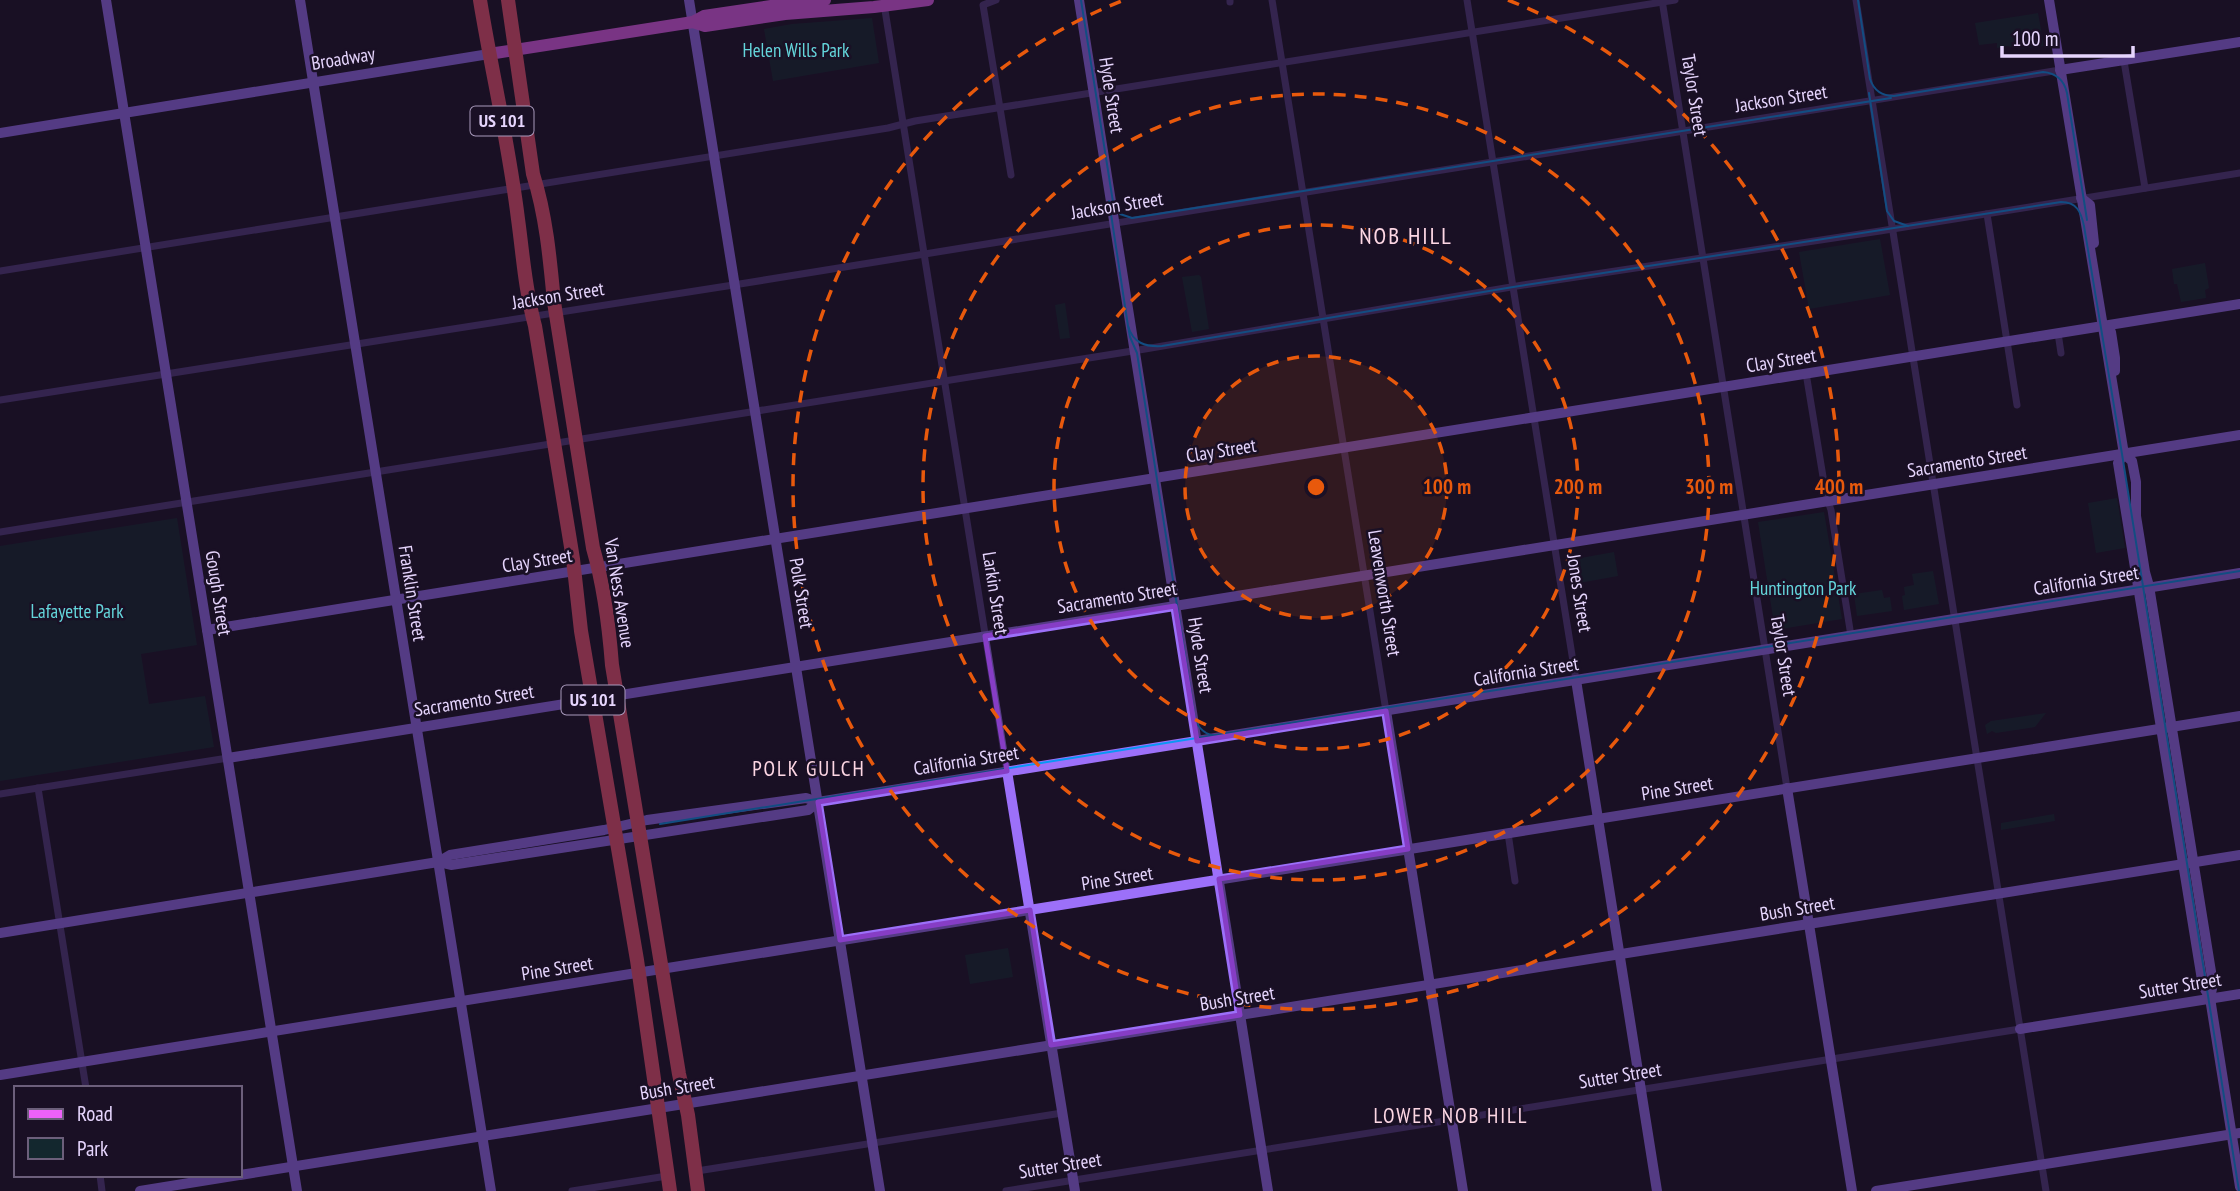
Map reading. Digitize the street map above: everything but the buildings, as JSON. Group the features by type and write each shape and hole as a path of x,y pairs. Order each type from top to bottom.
{"highway":[{"name":"US 101","path":"480,0 497,89 521,251 575,572 581,631 638,972 670,1191"},
{"name":"Van Ness Avenue","path":"508,0 593,548 698,1191"}],"main road":[{"name":"Broadway","path":"489,54 693,22 704,16 825,0"},
{"name":"Broadway","path":"693,22 705,26 785,14 928,0"}],"street":[{"name":"Gough Street","path":"106,0 297,1191"},
{"name":"Franklin Street","path":"300,0 491,1191"},
{"name":"Polk Street","path":"689,0 880,1191"},
{"path":"996,0 984,5 1011,175"},
{"name":"Hyde Street","path":"1079,0 1268,1191"},
{"name":"Leavenworth Street","path":"1272,0 1463,1191"},
{"name":"Jones Street","path":"1467,0 1657,1191"},
{"path":"0,271 513,189 999,107 1675,0"},
{"path":"1856,0 2046,1191"},
{"path":"2049,0 2102,326 2111,332 2115,358 2114,392 2124,454 2132,461 2136,482 2136,516 2145,572 2144,589 2188,863 2203,986 2210,998 2240,1145"},
{"name":"Taylor Street","path":"1662,1 1852,1191"},
{"name":"Larkin Street","path":"884,3 1074,1186"},
{"name":"Jackson Street","path":"0,400 2240,42"},
{"name":"Broadway","path":"0,133 489,54"},
{"path":"2124,61 2145,188"},
{"path":"0,530 554,444 1513,287 2240,173"},
{"path":"1987,214 2017,405"},
{"name":"Clay Street","path":"207,630 2240,304"},
{"path":"2058,333 2061,353"},
{"path":"1806,373 1825,495 1833,516 1851,636"},
{"name":"Sacramento Street","path":"0,794 2240,435"},
{"name":"California Street","path":"0,933 439,862 450,855 616,834 806,798 818,802 2240,573"},
{"name":"Pine Street","path":"0,1075 2240,716"},
{"path":"38,788 86,1086"},
{"path":"1508,833 1515,881"},
{"name":"Bush Street","path":"242,1175 2240,855"},
{"name":"Sutter Street","path":"1006,1191 1074,1186 1262,1150 2240,994"},
{"path":"696,1171 1062,1113"},
{"path":"1876,1191 2237,1135"},
{"path":"2237,1135 2240,1187"},
{"path":"572,1191 667,1176"},
{"name":"Bush Street","path":"140,1191 227,1177"}],"highlighted area":[{"path":"1175,606 1197,741 1386,711 1408,849 1219,879 1240,1015 1051,1045 1030,910 840,940 818,802 1007,771 985,636"}],"green space":[{"path":"2038,13 2044,46 2020,49 2007,46 1997,48 1997,43 1979,45 1975,23"},
{"name":"Helen Wills Park","path":"872,18 879,63 773,81 764,29 792,24"},
{"path":"1880,239 1890,295 1809,309 1799,252"},
{"path":"2205,263 2209,288 2205,290 2206,298 2181,302 2172,269"},
{"path":"1199,275 1209,329 1192,332 1182,277"},
{"path":"1065,303 1070,338 1060,339 1055,305"},
{"path":"2117,498 2125,548 2096,553 2088,503"},
{"name":"Huntington Park","path":"1824,512 1842,619 1775,630 1758,522"},
{"name":"Lafayette Park","path":"177,518 197,645 141,654 149,704 205,696 214,747 0,781 0,546"},
{"path":"1614,552 1618,576 1579,583 1575,559"},
{"path":"1933,571 1939,604 1904,610 1904,587 1914,585 1912,574"},
{"path":"1882,590 1884,598 1890,597 1892,611 1857,616 1854,594"},
{"path":"2046,713 2035,727 1996,733 1992,731 1987,734 1985,725 1991,721"},
{"path":"2054,814 2055,821 2001,830 2001,823"},
{"path":"1008,948 1013,977 970,984 965,955"}],"tram line":[{"path":"1081,0 1113,202 1120,214 1132,218 1891,98"},
{"path":"1858,0 1870,79 1876,90 1882,94 1894,96 2043,72 2059,78 2067,93 2087,220"},
{"path":"1869,93 1887,211 1894,221 1908,226"},
{"path":"1109,201 1130,337 1137,353 1195,719 1203,731 1217,736"},
{"path":"1128,326 1140,343 1162,346 1507,288 2061,202 2075,206 2084,226 2122,454 2239,1191"},
{"path":"660,824 2240,571"}],"district":[{"name":"NOB HILL","path":"1406,236"},
{"name":"POLK GULCH","path":"809,769"},
{"name":"LOWER NOB HILL","path":"1451,1116"}]}
